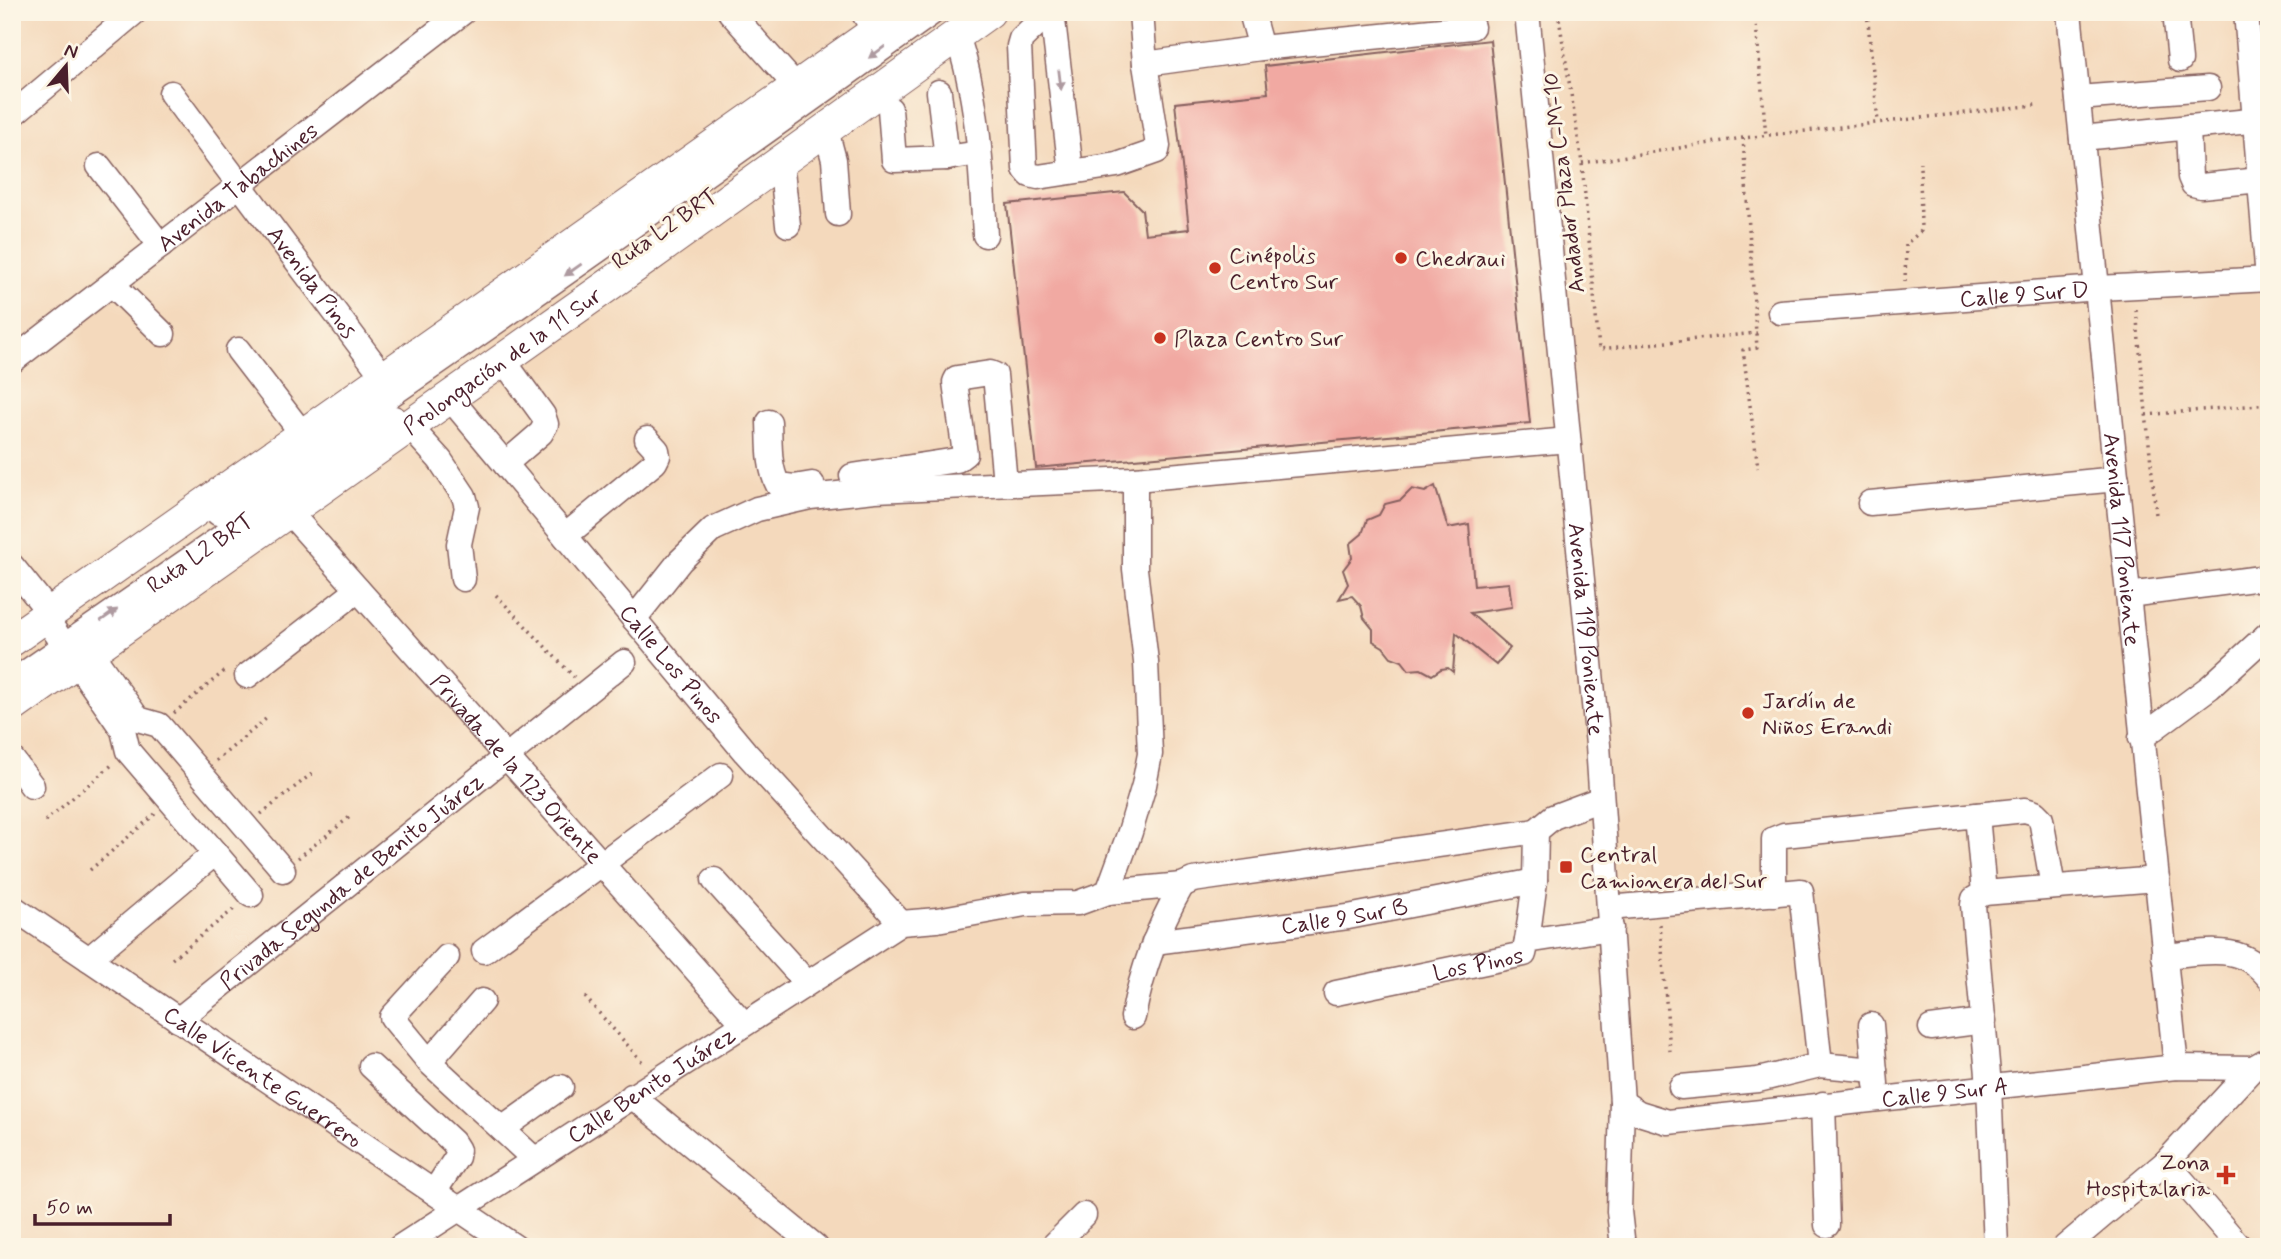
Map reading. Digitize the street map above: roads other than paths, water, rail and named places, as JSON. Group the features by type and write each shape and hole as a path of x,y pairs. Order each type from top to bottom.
{"main road":[{"name":"Prolongación de la 11 Sur","path":"12,640 64,630 289,512 502,360 796,86 869,22 903,12"},
{"name":"Prolongación de la 11 Sur","path":"12,707 64,630 304,436 386,379 629,240 781,162 963,24 989,12"}],"street":[{"path":"12,115 135,12"},
{"name":"Avenida Tabachines","path":"12,361 239,185 432,21 463,12"},
{"path":"731,12 796,86"},
{"name":"Ruta L2 BRT","path":"629,240 933,12"},
{"path":"1050,12 1071,171"},
{"path":"1050,12 1021,39 1019,46 1025,169 1030,176 1038,177 1117,165 1157,151 1145,64 1143,12"},
{"path":"1251,12 1261,48"},
{"name":"Avenida 119 Poniente","path":"1527,12 1601,799 1622,1102 1619,1211 1623,1247"},
{"name":"Avenida 117 Poniente","path":"2069,12 2176,1067"},
{"path":"2175,12 2180,60"},
{"path":"2246,12 2259,56 2260,180 2268,279"},
{"path":"963,24 979,153 985,235"},
{"name":"Ruta L2 BRT","path":"12,682 64,630 416,380 963,24"},
{"path":"1145,64 1261,48 1472,27"},
{"path":"2078,98 2208,88"},
{"path":"939,92 947,158"},
{"name":"Avenida Pinos","path":"171,93 386,379"},
{"path":"890,109 894,160 947,158 979,153"},
{"path":"2082,138 2261,120"},
{"path":"2188,127 2190,177 2193,184 2201,186 2260,180"},
{"path":"826,130 834,160 838,214"},
{"path":"781,162 788,225"},
{"path":"99,166 161,246"},
{"name":"Calle 9 Sur D","path":"1780,312 2099,288 2268,279"},
{"path":"112,284 163,334"},
{"path":"238,350 304,436"},
{"path":"502,360 543,415 546,424 541,433 505,464"},
{"path":"769,422 772,467 778,485 794,487 946,463 965,454 955,387 957,378 990,373 995,375 1005,483"},
{"name":"Calle Los Pinos","path":"450,398 745,752 901,923"},
{"path":"410,426 440,460 464,496 467,507 459,544 464,579"},
{"path":"565,536 655,462 657,450 647,439"},
{"path":"634,618 680,561 713,529 757,509 810,497 875,489 1135,479 1568,440"},
{"path":"1108,892 1130,832 1150,754 1146,662 1135,569 1135,479"},
{"path":"1870,503 2117,479"},
{"name":"Privada de la 123 Oriente","path":"289,512 744,1024"},
{"path":"12,566 64,630 137,732 170,801 251,895"},
{"path":"2128,595 2269,577"},
{"path":"237,673 358,590"},
{"name":"Ruta L2 BRT","path":"12,654 64,630"},
{"path":"2141,738 2210,687 2269,633"},
{"name":"Privada Segunda de Benito Juárez","path":"178,1020 624,662"},
{"path":"137,732 201,774 283,870"},
{"path":"12,759 32,786"},
{"path":"484,951 720,775"},
{"path":"901,923 937,920 1025,904 1078,903 1108,892 1182,885 1193,880 1536,831 1553,817 1601,799"},
{"path":"1774,894 1774,839 1784,835 2025,810 2035,813 2040,819 2053,887"},
{"path":"1977,815 1984,893"},
{"path":"1527,941 1535,881 1536,831"},
{"path":"89,959 215,853"},
{"path":"1996,1247 1989,1086 1974,899 1984,893 2157,879"},
{"path":"714,880 807,983"},
{"name":"Calle 9 Sur B","path":"1154,942 1348,917 1535,881"},
{"path":"1133,1017 1140,979 1154,942 1182,885"},
{"name":"Los Pinos","path":"1336,993 1524,954 1527,941 1659,904 1801,891 1820,1065"},
{"name":"Calle Vicente Guerrero","path":"12,907 515,1247"},
{"name":"Calle Benito Juárez","path":"400,1247 901,923"},
{"path":"2164,956 2225,951 2244,956 2259,966 2269,978"},
{"path":"447,957 392,1017 429,1062 534,1159"},
{"path":"429,1062 482,1001"},
{"path":"1931,1028 1984,1021"},
{"path":"1871,1025 1878,1098"},
{"path":"2065,1247 2166,1161 2261,1064"},
{"name":"Calle 9 Sur A","path":"1622,1102 1639,1113 1668,1122 2176,1067 2261,1064"},
{"path":"1681,1087 1758,1080 1820,1065 1875,1070"},
{"path":"371,1066 453,1142 458,1150 457,1157 433,1192"},
{"path":"502,1129 561,1087"},
{"path":"632,1096 816,1247"},
{"path":"1823,1104 1827,1225"},
{"path":"2166,1161 2240,1247"},
{"path":"1052,1247 1084,1215"}],"place":[{"name":"Chedraui","path":"1401,258"},
{"name":"Cinépolis Centro Sur","path":"1215,268"},
{"name":"Plaza Centro Sur","path":"1160,338"},
{"name":"Jardín de Niños Erandi","path":"1748,713"},
{"name":"Central Camionera del Sur","path":"1566,867"},
{"name":"Zona Hospitalaria","path":"2226,1175"}]}
